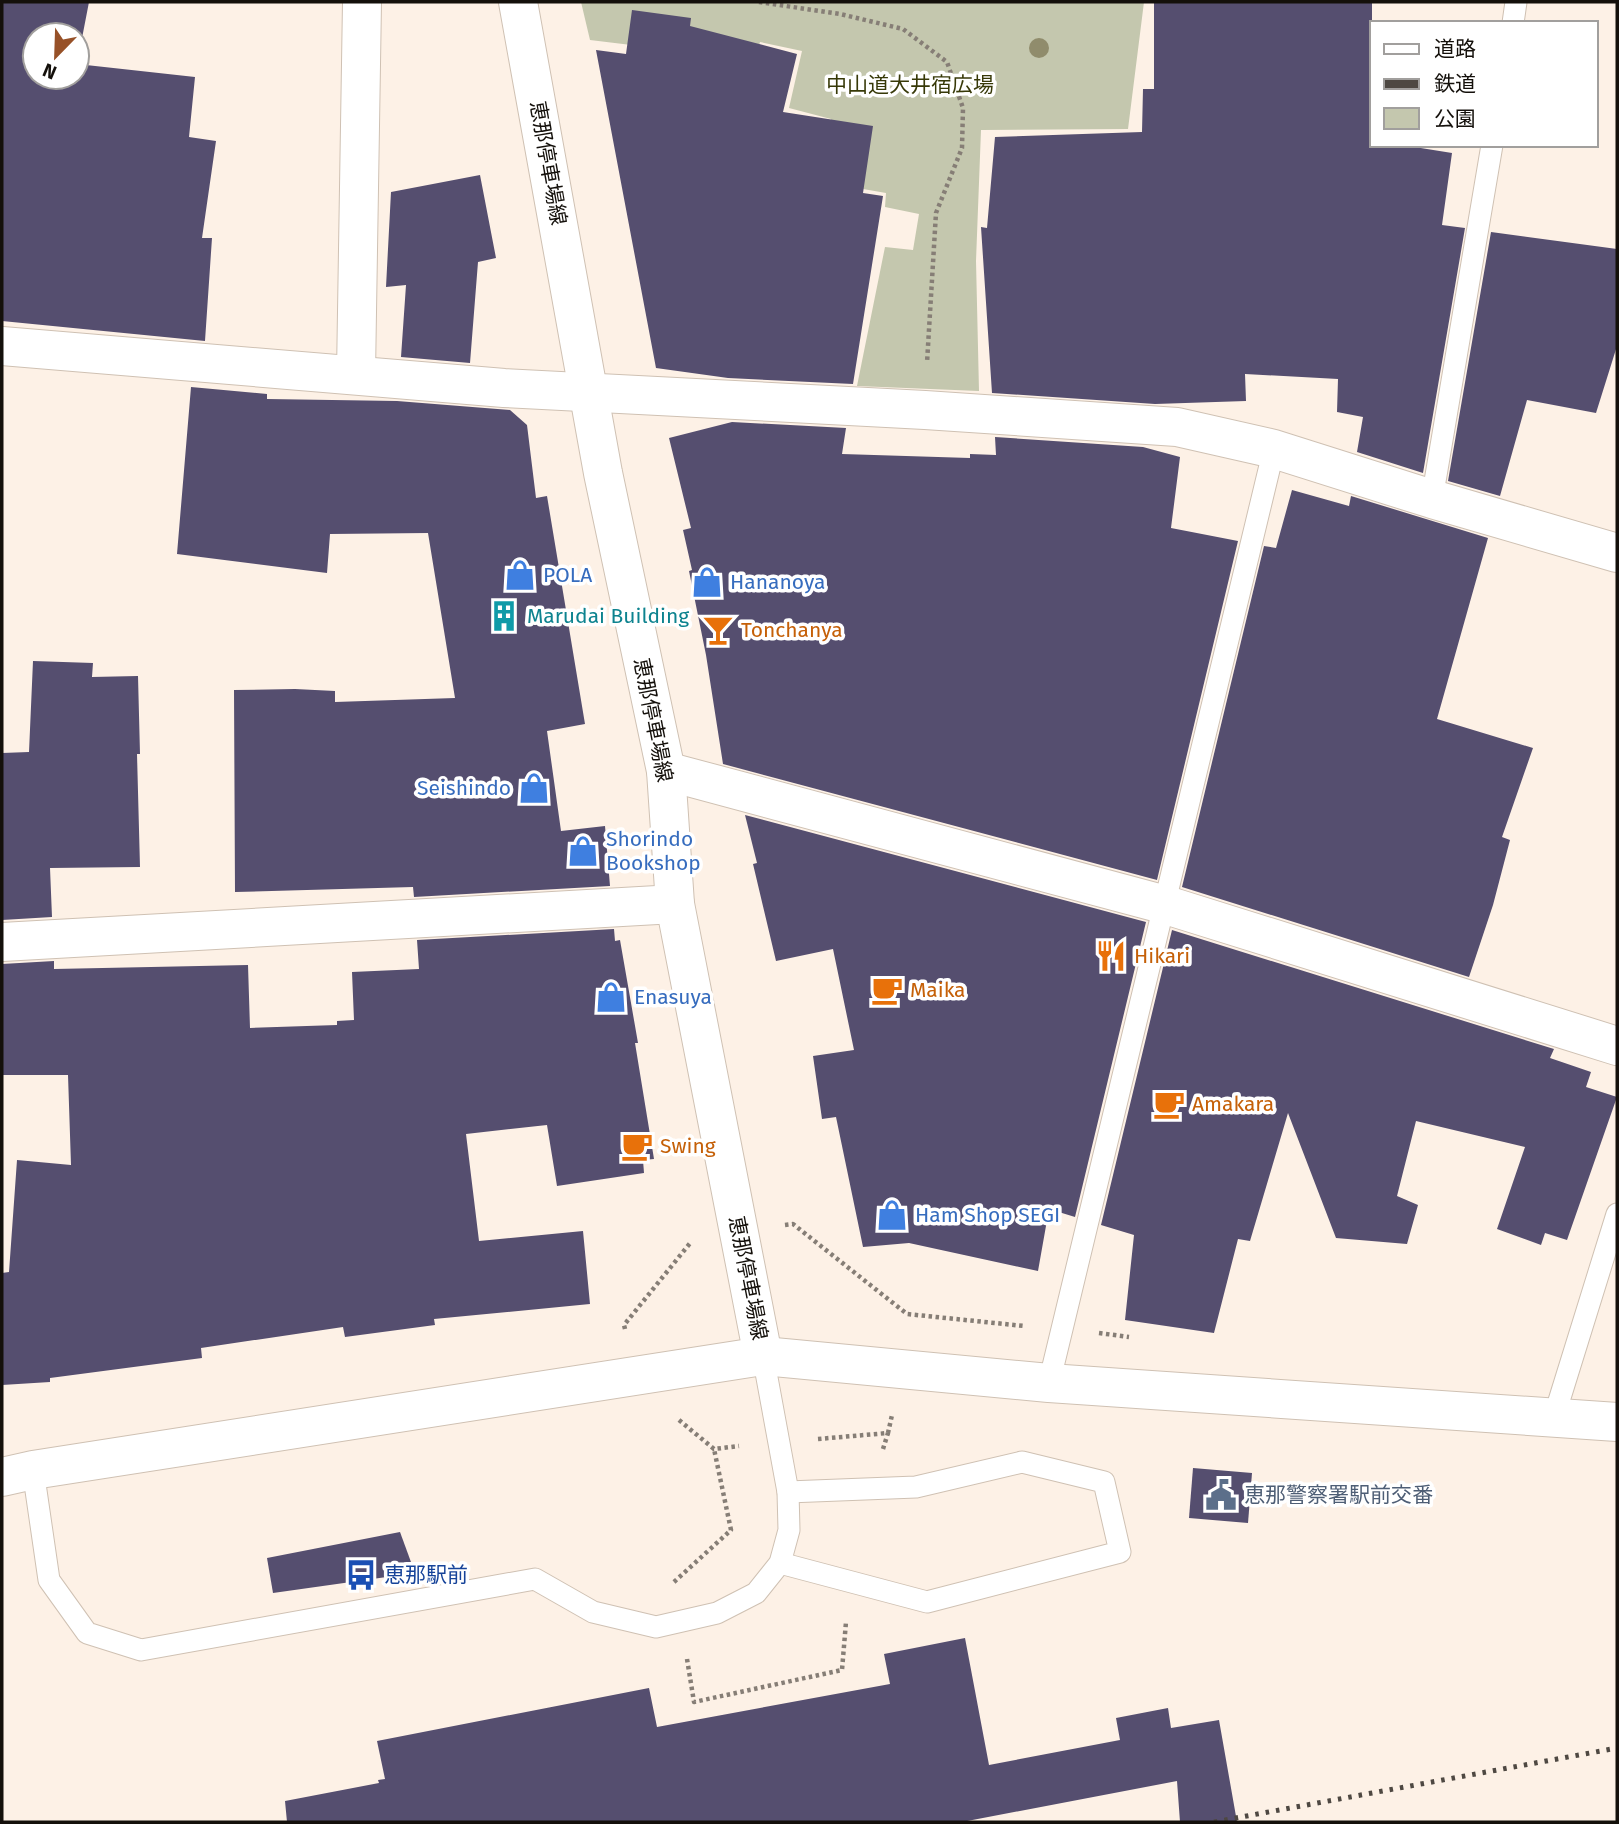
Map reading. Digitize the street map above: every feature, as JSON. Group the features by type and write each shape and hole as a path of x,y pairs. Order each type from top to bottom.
{"street":[{"path":"356,374 362,2"},
{"name":"恵那停車場線","path":"518,2 603,473 666,771 675,904 763,1356"},
{"path":"2,346 504,388 925,410 1177,427 1275,450 1617,553"},
{"path":"666,771 1166,905 1617,1046"},
{"path":"2,942 675,904"},
{"path":"17,1473 763,1356 1049,1383 1617,1422"}],"lane":[{"path":"1513,21 1516,2"},
{"path":"1432,499 1492,147"},
{"path":"1049,1383 1275,450"},
{"path":"1554,1417 1617,1214"},
{"path":"17,1473 49,1580 87,1633 141,1650 535,1578 593,1612 656,1627 718,1614 756,1593 780,1563 789,1530 788,1492 763,1356"},
{"path":"780,1563 928,1602 1120,1552 1104,1482 1023,1462 916,1487 788,1492"}],"path":[{"path":"761,2 840,13 903,29 947,62 963,108 962,148 936,213 925,410"},
{"path":"714,1449 731,1530 674,1581 694,1702 842,1670 850,1581"}],"green space":[{"name":"中山道大井宿広場","path":"581,2 1144,2 1128,129 981,130 976,261 979,391 857,386 885,247 913,250 919,214 885,207 886,193 823,182 831,119 789,108 802,51 760,42 755,60 590,40"}],"building":[{"path":"2,2 89,2 85,21 21,21 21,91 91,91 91,66 195,77 189,137 216,141 202,238 212,238 205,341 2,321"},
{"path":"1154,2 1372,2 1370,147 1414,147 1452,153 1442,225 1465,228 1423,473 1357,452 1363,417 1337,412 1338,379 1245,374 1246,401 1155,404 992,393 981,227 987,228 995,137 1142,132 1143,89 1154,89"},
{"path":"632,10 691,18 690,26 797,54 783,112 873,126 863,193 883,196 853,384 728,378 656,368 596,50 626,54"},
{"path":"480,175 496,258 478,262 470,363 401,357 406,285 386,287 391,192"},
{"path":"1491,232 1617,249 1617,346 1596,413 1527,400 1500,496 1448,481"},
{"path":"191,387 267,394 267,399 397,401 510,410 527,425 536,498 547,496 585,724 547,731 561,831 605,826 610,886 414,897 413,887 235,892 234,690 335,691 335,702 455,698 428,533 330,534 327,573 177,554"},
{"path":"732,422 846,428 842,454 970,458 970,454 996,455 995,437 1143,447 1180,457 1171,528 1238,541 1157,880 723,764 706,655 689,571 692,570 683,530 691,528 669,438"},
{"path":"1292,490 1349,506 1351,496 1488,538 1437,719 1533,748 1502,837 1510,840 1493,905 1469,977 1182,887 1264,546 1276,548"},
{"path":"33,661 93,663 92,677 138,676 140,867 50,868 52,917 2,920 2,753 29,752"},
{"path":"745,815 1146,922 1075,1217 1049,1209 1038,1271 909,1243 863,1247 836,1117 822,1119 813,1056 854,1050 833,949 776,961 753,864 757,863"},
{"path":"614,929 615,941 620,940 638,1043 635,1043 654,1159 643,1160 644,1173 557,1186 547,1125 466,1134 479,1241 583,1231 590,1304 434,1319 435,1325 345,1337 343,1327 201,1348 202,1358 50,1378 50,1382 2,1385 2,1273 9,1272 17,1160 71,1165 68,1075 2,1075 2,964 54,961 54,969 248,965 250,1028 337,1025 337,1021 354,1020 352,972 419,969 417,940"},
{"path":"1172,930 1554,1049 1550,1058 1591,1072 1586,1087 1617,1097 1567,1240 1545,1233 1541,1245 1497,1229 1525,1147 1416,1121 1397,1196 1418,1205 1407,1244 1336,1238 1288,1113 1250,1241 1238,1239 1214,1333 1125,1320 1134,1235 1101,1225"},
{"path":"1193,1468 1252,1473 1248,1523 1189,1518"},
{"path":"400,1532 415,1573 273,1593 267,1558"},
{"path":"965,1638 989,1765 1120,1740 1116,1718 1168,1708 1171,1728 1219,1720 1237,1822 1180,1822 1177,1781 962,1822 287,1822 285,1801 379,1783 378,1780 385,1779 377,1741 649,1688 657,1727 890,1684 884,1654"}],"railway":[{"path":"1214,1822 1617,1748"}],"place":[{"name":"POLA","path":"520,575"},
{"name":"Hananoya","path":"707,582"},
{"name":"Marudai Building","path":"504,616"},
{"name":"Tonchanya","path":"718,630"},
{"name":"Seishindo","path":"534,788"},
{"name":"Shorindo Bookshop","path":"583,851"},
{"name":"Hikari","path":"1111,956"},
{"name":"Maika","path":"887,990"},
{"name":"Enasuya","path":"611,997"},
{"name":"Amakara","path":"1169,1104"},
{"name":"Swing","path":"637,1146"},
{"name":"Ham Shop SEGI","path":"892,1215"},
{"name":"恵那警察署駅前交番","path":"1221,1495"},
{"name":"恵那駅前","path":"361,1575"}]}
